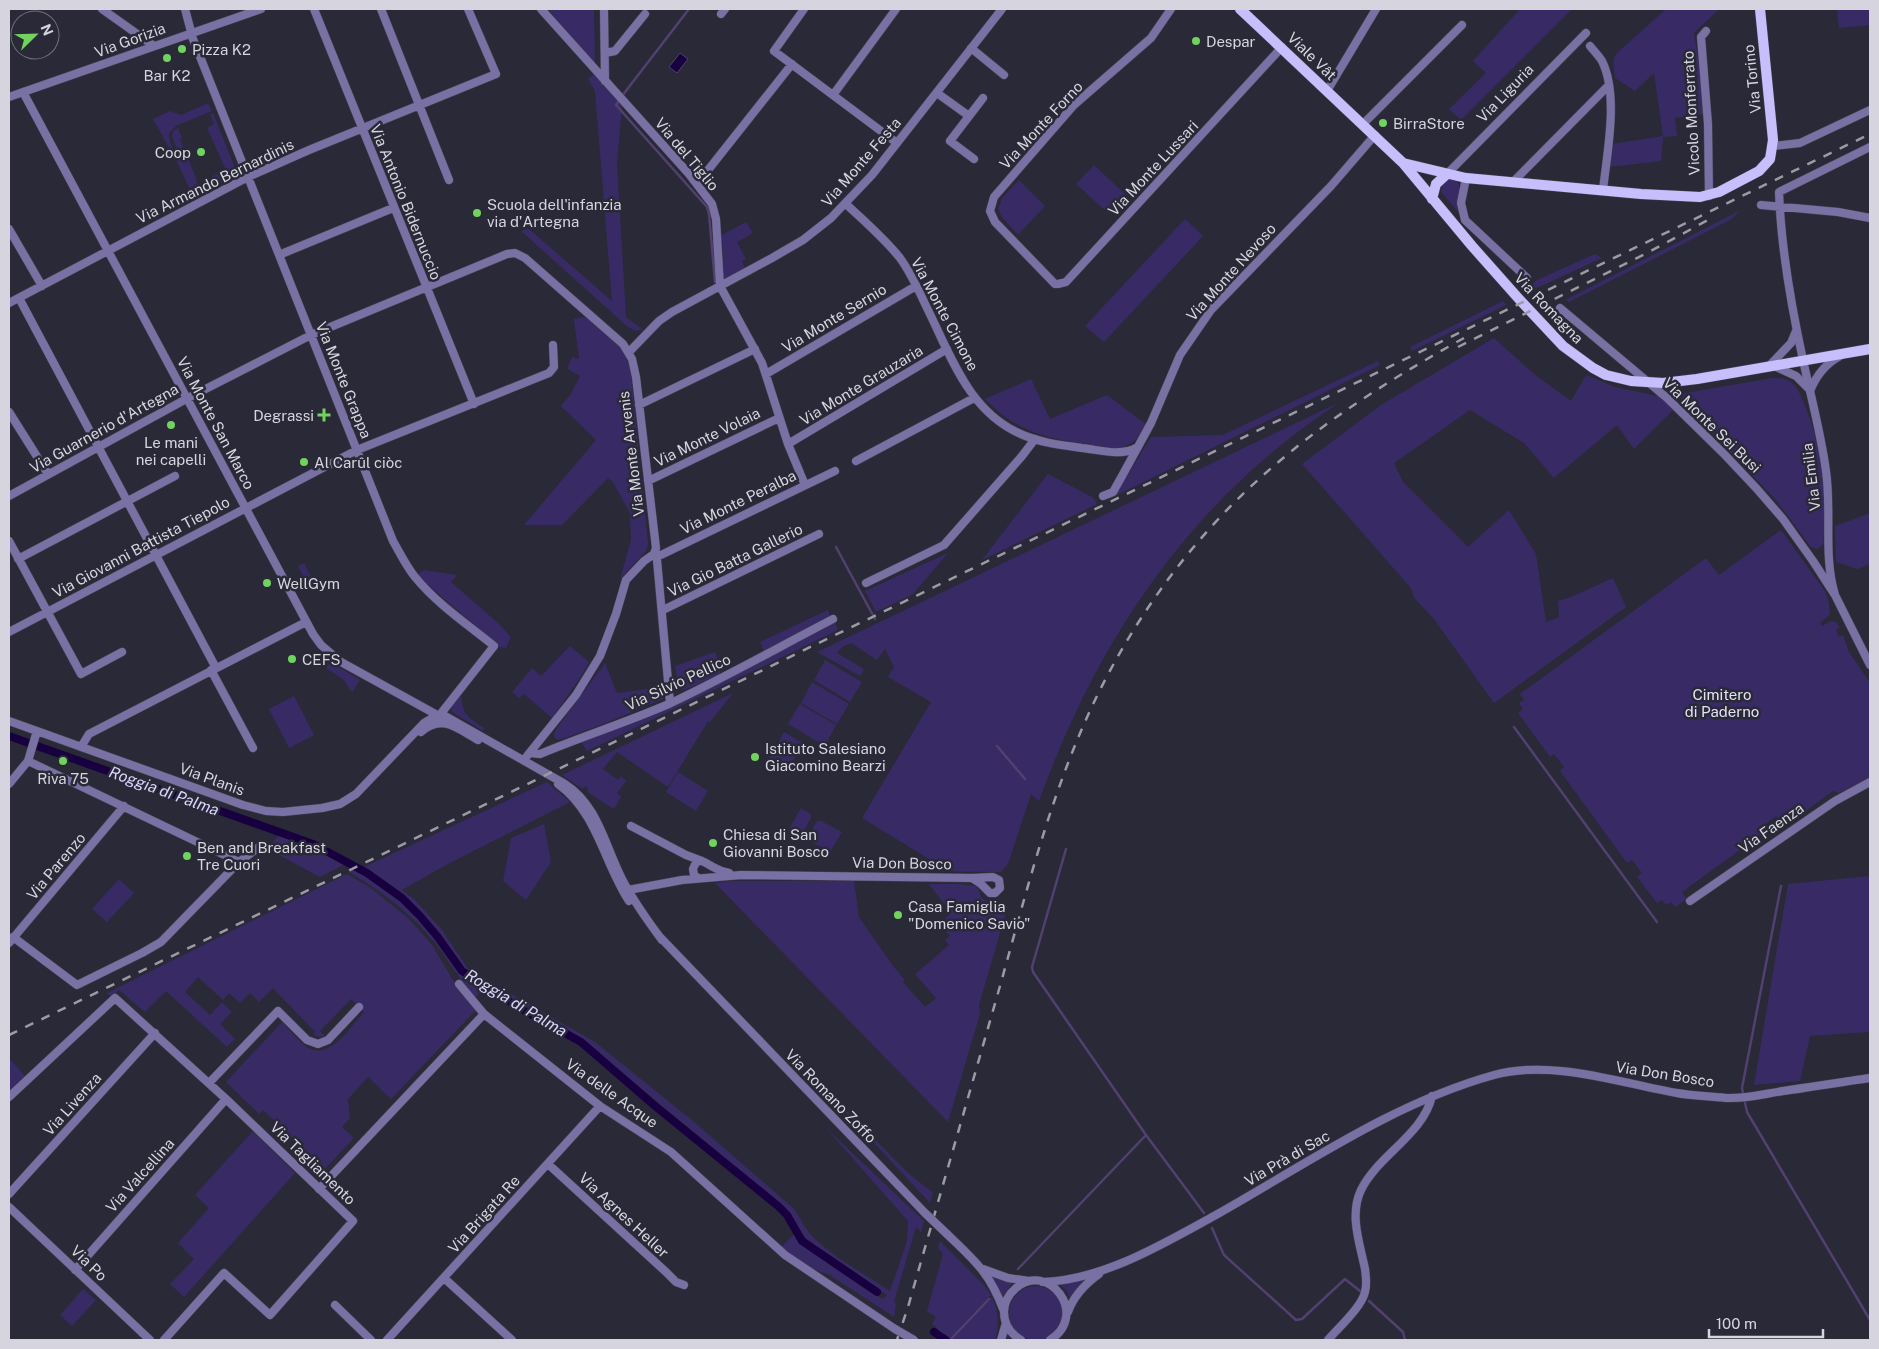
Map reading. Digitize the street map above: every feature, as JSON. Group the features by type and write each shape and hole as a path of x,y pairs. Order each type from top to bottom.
{"main road":[{"name":"Viale Vât","path":"1240,9 1403,163"},
{"name":"Via Torino","path":"1760,9 1773,146"},
{"path":"1403,163 1466,178 1603,190 1708,196 1759,171 1770,159 1773,146"},
{"name":"Via Romagna","path":"1403,163 1497,275 1569,352 1606,375 1648,383 1697,379 1870,349"},
{"name":"Via Liguria","path":"1432,199 1436,184 1447,174"}],"street":[{"path":"102,9 154,46"},
{"name":"Via Monte Grappa","path":"186,9 192,33 248,177 393,541 413,575 426,590 494,646 439,719"},
{"name":"Via Gorizia","path":"9,97 261,9"},
{"name":"Via Antonio Bidernuccio","path":"314,9 474,404"},
{"path":"381,9 449,180"},
{"name":"Via Armando Bernardinis","path":"9,303 248,177 362,128 496,74 468,9"},
{"name":"Via del Tiglio","path":"541,9 708,198 715,212 720,286 755,349 766,374 788,444 806,485"},
{"path":"604,9 605,81"},
{"path":"804,9 774,51 898,143"},
{"path":"833,95 896,9"},
{"name":"Via Monte Festa","path":"628,352 660,321 803,240 846,204 898,143 1002,9"},
{"name":"Via Monte Forno","path":"1038,269 995,222 990,211 994,196 1074,106 1151,38 1171,9"},
{"path":"1327,91 1376,9"},
{"path":"605,53 615,51 645,14"},
{"path":"1363,124 1462,25"},
{"name":"Vicolo Monferrato","path":"1706,31 1701,37 1708,124 1708,196"},
{"name":"Via Liguria","path":"1447,174 1586,33"},
{"path":"1590,46 1602,61 1608,86 1611,114 1603,190"},
{"path":"971,48 1004,75"},
{"name":"Via Monte Lussari","path":"1038,269 1055,284 1066,282 1282,48"},
{"path":"697,184 792,64"},
{"path":"1513,182 1608,86"},
{"name":"Via Monte San Marco","path":"23,92 306,622 321,645 341,662 439,719"},
{"path":"937,93 969,116"},
{"path":"974,159 950,141 983,98"},
{"path":"1773,146 1800,143 1870,110"},
{"name":"Via Monte Nevoso","path":"1103,496 1113,492 1152,424 1180,355 1211,310 1331,186 1375,136"},
{"path":"1780,207 1779,192 1870,147"},
{"path":"1466,178 1461,203 1465,220 1527,278"},
{"name":"Via Monte Cimone","path":"846,204 900,258 974,398 990,414 1010,429 1035,439 1113,452 1128,451 1138,447"},
{"path":"1761,205 1838,212 1870,218"},
{"name":"Via Emilia","path":"1780,207 1796,329 1827,477 1829,506 1828,560 1835,595"},
{"path":"279,255 393,208"},
{"path":"9,229 42,286"},
{"name":"Via Guarnerio d'Artegna","path":"9,496 188,398 311,335 507,254 516,253 525,258 623,344 628,352"},
{"name":"Via Monte Sernio","path":"766,374 916,286"},
{"path":"19,298 156,555 253,748"},
{"name":"Via Monte Sei Busi","path":"1560,308 1705,434 1757,489 1791,530 1825,580"},
{"path":"1770,365 1791,344 1796,329"},
{"name":"Via Giovanni Battista Tiepolo","path":"9,632 357,450 549,373 554,367 553,345"},
{"path":"639,405 755,349"},
{"name":"Via Monte Grauzaria","path":"788,444 948,349"},
{"name":"Via Monte Arvenis","path":"628,352 634,367 639,405 656,548 654,554 657,560 670,703"},
{"path":"1770,365 1782,368 1796,376 1810,391 1822,370 1846,352"},
{"path":"856,461 974,398"},
{"path":"9,412 48,474"},
{"name":"Via Monte Volaia","path":"648,481 779,418"},
{"path":"866,583 944,545 1035,439"},
{"name":"Via Monte Peralba","path":"654,554 661,555 834,471"},
{"path":"18,559 175,476"},
{"name":"Via Gio Batta Gallerio","path":"662,610 819,534"},
{"path":"9,541 46,612"},
{"path":"439,719 449,718 523,762 576,695 600,656 616,614 626,580 644,561 654,554"},
{"name":"Via Emilia","path":"1828,560 1824,570 1825,580 1835,595 1870,665"},
{"name":"Via Giovanni Battista Tiepolo","path":"46,612 81,674 122,652"},
{"name":"Via Silvio Pellico","path":"530,753 536,754 614,727 670,703 833,619"},
{"path":"81,747 89,734 306,622"},
{"name":"Via Planis","path":"9,721 36,734 81,747 243,805 266,811 283,812 330,807 346,801 356,794 395,754 439,719"},
{"path":"9,784 29,757 36,734"},
{"path":"544,736 556,747"},
{"path":"29,757 239,862"},
{"name":"Via Romano Zoffo","path":"523,762 553,781 573,797 585,811 625,890 662,940 925,1213 983,1269 993,1285 1004,1311 1006,1323"},
{"name":"Via Romano Zoffo","path":"523,762 578,793 593,814 625,890"},
{"name":"Via Faenza","path":"1690,901 1835,801 1870,782"},
{"name":"Via Parenzo","path":"11,940 124,806"},
{"name":"Via Don Bosco","path":"631,826 686,855 707,862 710,866 724,872 741,875"},
{"path":"11,940 77,986 161,942 239,862 259,847"},
{"path":"686,855 698,878"},
{"path":"682,880 693,869 695,864 702,861"},
{"path":"707,877 710,874 710,866"},
{"name":"Via Don Bosco","path":"625,890 682,880 741,875 972,878"},
{"name":"Via delle Acque","path":"459,984 484,1014 600,1106 671,1152 785,1255 914,1340"},
{"name":"Via Tagliamento","path":"9,1097 115,998 209,1083 353,1221 270,1315 224,1272 164,1340"},
{"path":"209,1083 278,1011 307,1040 318,1044 328,1040 359,1007"},
{"path":"319,1189 484,1014"},
{"name":"Via Livenza","path":"9,1194 155,1033"},
{"name":"Via Don Bosco","path":"1486,1077 1521,1070 1549,1070 1588,1075 1680,1094 1734,1098 1870,1078"},
{"name":"Via Prà di Sac","path":"1043,1282 1074,1279 1104,1270 1182,1234 1389,1115 1432,1096 1486,1077"},
{"path":"1328,1340 1354,1310 1366,1291 1366,1278 1356,1225 1356,1205 1361,1190 1378,1166 1426,1113 1432,1096"},
{"name":"Via Valcellina","path":"75,1270 226,1099"},
{"name":"Via Brigata Re","path":"387,1340 600,1106"},
{"name":"Via Agnes Heller","path":"548,1164 676,1282 684,1285"},
{"name":"Via Po","path":"9,1207 150,1340"},
{"name":"Via Romano Zoffo","path":"983,1269 1008,1278 1043,1282"},
{"name":"Via Prà di Sac","path":"1050,1340 1060,1333 1073,1301 1080,1290 1104,1270"},
{"path":"444,1278 512,1340"},
{"path":"1004,1311 1010,1294 1019,1285 1031,1281"},
{"path":"1043,1282 1054,1287 1062,1295 1066,1305 1067,1317"},
{"path":"335,1305 371,1340"},
{"path":"1001,1340 1006,1323"},
{"path":"1006,1323 1012,1333 1021,1340"}],"green space":[{"path":"548,9 594,9 595,64"},
{"path":"1520,9 1572,9 1461,120 1449,109 1486,73 1473,61"},
{"path":"1666,9 1719,9 1694,33 1702,84 1704,114 1675,118 1677,136 1663,137 1661,161 1609,167 1612,144 1663,136 1654,73 1635,91 1615,78 1614,63 1616,54"},
{"path":"1837,9 1870,9 1870,25 1839,28"},
{"path":"594,74 622,106 617,165 626,317 643,330 636,331 628,327 521,231 528,228 612,301 595,91 588,79"},
{"path":"208,103 212,111 176,126 169,133 173,150 179,156 187,156 195,175 200,193 193,196 153,119 170,111 181,115"},
{"path":"213,113 238,175 215,186 211,177 226,170 207,128 214,124 210,114"},
{"path":"178,128 182,138 180,140 186,154 183,155 179,154 172,136 173,131"},
{"path":"1094,165 1126,195 1109,214 1076,184"},
{"path":"1449,178 1456,180 1459,185 1460,214 1441,192 1442,184"},
{"path":"1019,180 1045,206 1018,235 1002,217 998,209 1002,198"},
{"path":"1741,210 1730,220 1569,302 1565,300"},
{"path":"1185,219 1203,236 1104,342 1085,326"},
{"path":"746,222 753,233 737,242 746,259 742,261 745,268 724,279 722,235"},
{"path":"1595,254 1602,258 1528,292 1525,287 1532,285 1535,281"},
{"path":"1503,301 1506,305 1412,351 1410,347"},
{"path":"586,317 618,343 625,352 631,374 648,544 646,551 620,579 631,540 630,513 613,482 608,478 562,525 524,525 596,440 561,406 570,395 580,376 567,369 572,357 579,359 574,319"},
{"path":"1494,338 1534,374 1571,401 1586,375 1615,387 1667,398 1676,407 1634,449 1617,425 1554,478 1524,443 1470,410 1394,463 1403,482 1468,547 1509,510 1536,554 1546,622 1559,617 1558,601 1613,578 1626,607 1494,703 1434,619 1414,598 1411,588 1302,464 1381,405"},
{"path":"1378,361 1380,365 1115,496 1151,437 1223,435"},
{"path":"1772,378 1786,380 1796,387 1812,424 1820,458 1824,509 1823,544 1818,549 1811,547 1775,499 1681,401 1681,396 1685,393"},
{"path":"1031,379 1050,419 1107,395 1147,425 1130,444 1125,446 1114,448 1077,443 1045,436 1014,423 985,399"},
{"path":"1340,402 1287,440 1239,482 1196,527 1156,576 1122,628 1091,683 1063,740 1039,801 1031,794 1008,864 1001,872 922,871 929,859 862,818 931,702 888,677 894,667 885,649 877,660 851,643 842,647 837,653 864,669 860,676 817,652"},
{"path":"1048,474 1094,498 1097,504 982,560"},
{"path":"1870,513 1870,564 1857,569 1836,562 1835,526"},
{"name":"Cimitero di Paderno","path":"1781,530 1825,591 1830,614 1820,623 1822,626 1831,621 1836,622 1840,628 1836,630 1839,637 1843,635 1849,652 1870,683 1870,777 1839,793 1833,791 1784,827 1776,816 1760,828 1763,833 1682,892 1687,899 1675,907 1671,902 1666,905 1662,900 1657,903 1637,877 1642,873 1632,860 1627,863 1560,771 1564,767 1554,754 1550,757 1518,713 1523,709 1519,703 1524,700 1520,694 1706,558 1719,575"},
{"path":"948,553 913,594 876,612 865,591"},
{"path":"304,563 314,582 308,586 298,566"},
{"path":"424,570 457,575 451,582 498,623 511,637 506,648 500,647 420,578 418,574"},
{"path":"828,610 830,615 764,652 760,642"},
{"path":"835,623 838,630 587,751 580,740 738,672"},
{"path":"570,646 589,662 552,718 524,694 519,698 512,692 532,668 541,676"},
{"path":"715,652 721,666 720,674 685,690 679,689 675,666"},
{"path":"825,660 862,682 850,702 814,680"},
{"path":"330,662 360,680 352,692 343,679 326,668"},
{"path":"605,663 617,693 663,687 663,699 606,723 558,740 554,734 557,728"},
{"path":"812,682 849,704 837,724 801,703"},
{"path":"461,693 464,710 470,718 484,728 483,731 452,712 451,706"},
{"path":"733,693 710,722 708,721 668,787 617,752 603,769 618,780 621,776 626,781 617,793 621,797 614,809 587,792 588,788 585,786 583,789 562,775"},
{"path":"294,696 314,735 289,748 269,709"},
{"path":"800,704 836,725 825,746 788,724"},
{"path":"784,732 803,743 786,773 767,762"},
{"path":"678,772 708,791 696,811 666,792"},
{"path":"547,782 570,802 446,865 402,890 415,900 442,930 468,969 595,1042 693,1121 793,1208 810,1234 822,1245 850,1266 890,1291 907,1241 908,1221 825,1127 924,1221 921,1232 916,1227 894,1302 896,1304 894,1317 828,1274 815,1270 803,1263 781,1247 795,1234 801,1244 875,1294 883,1299 887,1295 808,1240 782,1205 585,1042 540,1018 464,970 429,921 402,896 360,867 364,867"},
{"path":"801,808 811,814 811,818 801,836 789,829"},
{"path":"817,821 821,821 842,832 830,852 807,839"},
{"path":"544,824 551,862 526,900 503,881 511,838"},
{"path":"279,836 312,847 345,864 320,877 266,848"},
{"path":"354,869 390,892 408,908 431,932 461,973 485,987 475,998 437,945 417,923 396,904 349,872"},
{"path":"347,874 371,888 409,919 432,945 453,980 477,1009 391,1099 368,1077 348,1099 350,1118 342,1127 354,1138 320,1174 293,1147 297,1142 263,1110 259,1114 226,1082 282,1022 301,1042 310,1048 321,1050 328,1048 348,1031 364,1012 351,999 320,1031 325,1036 318,1037 313,1034 315,1032 273,988 259,1002 250,993 240,1003 229,993 223,1000 198,977 185,992 210,1015 222,1002 232,1012 220,1024 235,1039 227,1047 166,991 145,1012 119,990 111,997 107,993"},
{"path":"1870,876 1870,1032 1810,1036 1800,1081 1754,1085 1788,884"},
{"path":"119,879 134,893 107,922 92,909"},
{"path":"729,881 854,881 859,917 905,980 903,982 925,1007 936,998 915,974 949,945 945,940 950,936 940,923 951,913 929,884 977,886 982,899 1008,906 979,1005 980,1014 948,1122 715,883"},
{"path":"9,1058 25,1076 9,1091"},
{"path":"798,1061 907,1172 933,1193 930,1203"},
{"path":"253,1131 295,1173 184,1297 170,1284 194,1259 178,1243 209,1208 195,1195"},
{"path":"940,1241 983,1284 991,1295 948,1340 937,1332 938,1329 932,1324 936,1317 927,1311 943,1254 938,1248"},
{"path":"987,1273 1013,1282 1002,1298"},
{"path":"1089,1277 1070,1299 1067,1291 1060,1284 1076,1282"},
{"path":"1036,1286 1046,1288 1055,1294 1061,1303 1063,1313 1061,1323 1055,1332 1046,1338 1036,1340 1026,1338 1017,1332 1011,1323 1009,1313 1011,1303 1017,1294 1026,1288"},
{"path":"83,1289 96,1300 72,1326 60,1315"},
{"path":"992,1297 998,1318 995,1340 951,1340"}],"shaded area":[{"path":"680,53 688,59 677,73 669,67"}],"waterway":[{"path":"622,96 689,9"},
{"path":"618,102 616,105 707,207 715,282"},
{"path":"836,547 875,619"},
{"path":"1514,727 1657,922"},
{"name":"Roggia di Palma","path":"9,736 313,844 367,873 402,898 420,916 462,971 518,1007 581,1042 655,1106 778,1206 787,1215 802,1241 877,1292"},
{"path":"997,746 1025,779"},
{"path":"1018,1269 1146,1135 1033,972 1032,967 1066,849"},
{"path":"1781,886 1742,1088 1747,1112 1870,1320"},
{"path":"1146,1135 1204,1213"},
{"path":"1212,1228 1224,1255 1296,1320 1302,1319 1345,1279 1360,1291"},
{"path":"950,1340 989,1299"},
{"path":"1369,1301 1403,1332 1405,1340"},
{"name":"Roggia di Palma","path":"934,1332 946,1340"}],"railway":[{"path":"9,1035 1870,134"},
{"path":"1458,347 1647,253 1708,220"},
{"path":"897,1340 1056,795 1094,701 1125,643 1181,562 1224,513 1251,487 1307,438 1337,417 1399,376 1464,338"}],"place":[{"name":"Despar","path":"1196,41"},
{"name":"Pizza K2","path":"182,49"},
{"name":"Bar K2","path":"167,58"},
{"name":"BirraStore","path":"1383,123"},
{"name":"Coop","path":"201,152"},
{"name":"Scuola dell'infanzia via d'Artegna","path":"477,213"},
{"name":"Degrassi","path":"324,415"},
{"name":"Le mani nei capelli","path":"171,425"},
{"name":"Al Carûl ciòc","path":"304,462"},
{"name":"WellGym","path":"267,583"},
{"name":"CEFS","path":"292,659"},
{"name":"Istituto Salesiano Giacomino Bearzi","path":"755,757"},
{"name":"Riva 75","path":"63,761"},
{"name":"Chiesa di San Giovanni Bosco","path":"713,843"},
{"name":"Ben and Breakfast Tre Cuori","path":"187,856"},
{"name":"Casa Famiglia \"Domenico Savio\"","path":"898,915"}]}
